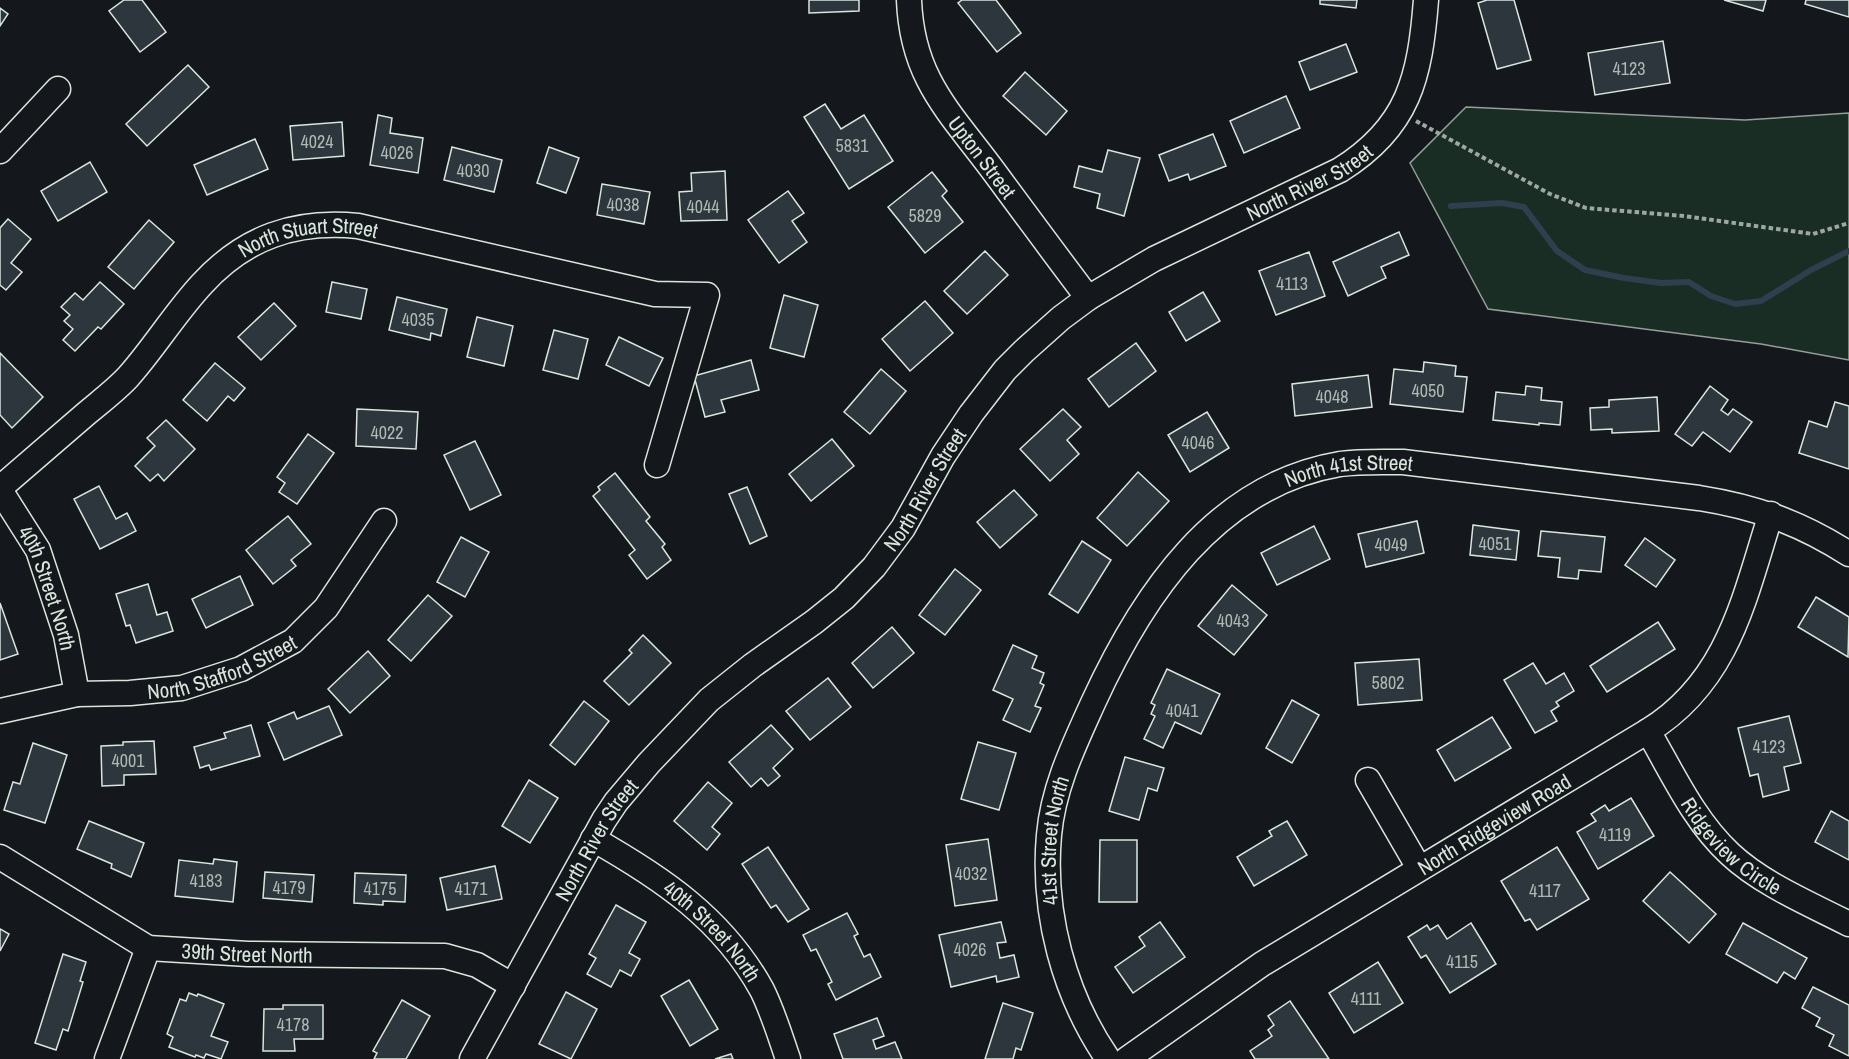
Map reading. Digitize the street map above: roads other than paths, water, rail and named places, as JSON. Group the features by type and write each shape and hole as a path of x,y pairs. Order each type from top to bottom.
{"street":[{"name":"Upton Street","path":"909,0 916,47 925,75 941,103 1088,298"},
{"name":"North River Street","path":"472,1059 593,839 632,782 688,721 753,665 844,598 867,575 903,528 943,456 988,391 1005,370 1043,332 1088,298 1154,260 1340,170 1372,146 1400,111 1414,81 1419,63 1426,0"},
{"path":"0,151 58,89"},
{"name":"North Stuart Street","path":"0,489 127,378 201,284 223,263 249,246 277,233 294,228 332,224 358,226 655,294 707,296 657,465"},
{"name":"North 41st Street","path":"1069,757 1114,658 1147,602 1166,576 1202,537 1236,508 1264,490 1300,474 1341,464 1403,462 1699,498 1738,504 1771,514"},
{"name":"40th Street North","path":"0,489 38,550 66,635 77,694"},
{"path":"1771,514 1849,554"},
{"name":"North Ridgeview Road","path":"1127,1059 1262,964 1673,714 1701,686 1721,656 1736,621 1771,514"},
{"name":"North Stafford Street","path":"0,711 77,694 130,693 182,688 242,669 293,641 326,608 384,521"},
{"name":"Ridgeview Circle","path":"1648,731 1696,813 1729,853 1756,874 1849,924"},
{"name":"41st Street North","path":"1069,757 1056,792 1049,834 1048,877 1052,919 1069,983 1084,1020 1108,1059"},
{"path":"1368,780 1419,868"},
{"name":"40th Street North","path":"593,839 677,891 719,930 750,971 762,992 788,1059"},
{"name":"39th Street North","path":"0,857 148,948 248,954 445,956 477,965 513,986"},
{"path":"107,1059 148,948"}],"waterway":[{"path":"1451,206 1502,203 1524,207 1557,251 1585,270 1661,283 1689,282 1711,296 1735,304 1761,301 1811,270 1849,251"}]}
